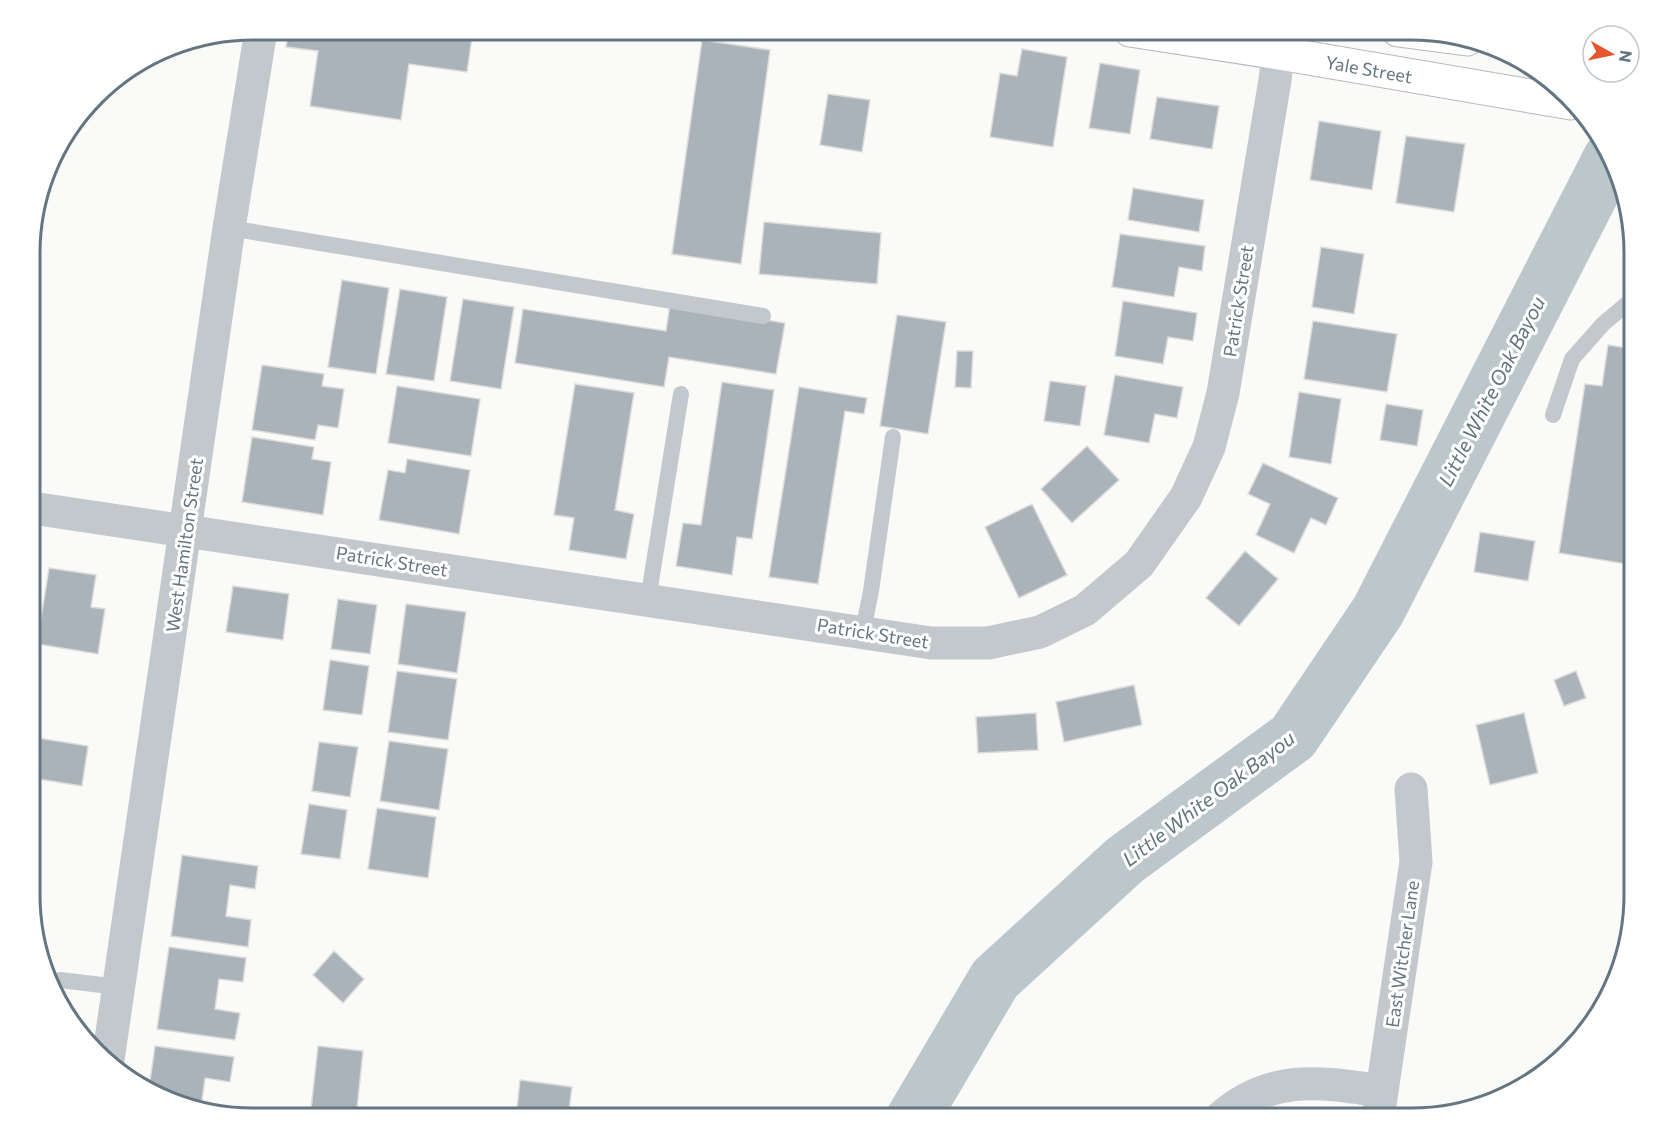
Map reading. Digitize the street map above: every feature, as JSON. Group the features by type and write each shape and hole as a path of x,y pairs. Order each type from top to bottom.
{"main road":[{"name":"Yale Street","path":"1255,40 1280,42 1560,101"}],"street":[{"name":"West Hamilton Street","path":"109,1051 229,228 259,40"},
{"name":"Patrick Street","path":"40,509 931,643 988,643 1040,632 1086,610 1139,564 1186,497 1209,447 1223,393 1280,42"},
{"name":"East Witcher Lane","path":"1380,1104 1416,862 1411,789"},
{"path":"1231,1108 1265,1090 1299,1083 1331,1083 1380,1104"}],"lane":[{"path":"229,228 763,316"},
{"path":"1552,415 1572,359 1603,324 1624,306"},
{"path":"648,600 681,394"},
{"path":"863,631 893,437"},
{"path":"59,980 118,987"}],"building":[{"path":"287,40 472,40 467,72 409,64 401,120 310,106 318,51 286,47"},
{"path":"702,40 770,50 741,264 672,254"},
{"path":"1022,49 1067,57 1053,147 990,137 1000,73 1017,76"},
{"path":"1100,63 1140,70 1130,134 1089,128"},
{"path":"828,94 870,100 862,152 820,145"},
{"path":"1157,97 1219,106 1212,149 1150,139"},
{"path":"1319,121 1381,131 1372,190 1310,180"},
{"path":"1406,136 1465,144 1454,212 1396,203"},
{"path":"1133,188 1204,200 1199,232 1128,220"},
{"path":"764,222 881,233 877,284 759,274"},
{"path":"1120,234 1205,246 1202,271 1179,267 1174,297 1112,287"},
{"path":"1321,247 1364,254 1354,314 1312,307"},
{"path":"342,280 389,288 376,374 328,367"},
{"path":"400,289 447,297 434,381 386,374"},
{"path":"463,299 514,307 501,389 450,381"},
{"path":"1123,301 1197,313 1193,341 1168,337 1163,364 1115,356"},
{"path":"670,304 785,323 776,374 669,357 664,387 515,363 523,309 666,331"},
{"path":"897,315 946,322 928,434 880,426"},
{"path":"1313,321 1397,334 1387,392 1304,379"},
{"path":"1608,345 1624,347 1624,564 1559,553 1585,384 1602,386"},
{"path":"957,351 973,351 971,388 955,387"},
{"path":"262,365 324,374 322,386 344,389 338,428 318,425 315,440 252,430"},
{"path":"1115,375 1183,387 1177,418 1155,414 1149,443 1104,435"},
{"path":"1050,381 1086,386 1080,426 1044,421"},
{"path":"722,382 774,390 752,539 737,537 732,575 676,566 683,523 701,525"},
{"path":"575,384 634,393 615,510 634,514 626,559 569,550 574,518 554,515"},
{"path":"397,386 480,399 471,456 388,443"},
{"path":"799,387 867,398 864,414 845,411 818,584 769,577"},
{"path":"1299,392 1341,399 1331,464 1289,457"},
{"path":"1386,404 1423,410 1417,446 1380,440"},
{"path":"252,437 314,447 312,459 331,462 323,515 242,502"},
{"path":"1087,446 1119,480 1072,523 1041,489"},
{"path":"407,459 470,470 459,534 379,520 388,470 405,473"},
{"path":"1263,463 1338,498 1326,525 1311,518 1294,553 1256,535 1270,504 1248,494"},
{"path":"1032,504 1067,575 1019,598 985,527"},
{"path":"1480,532 1535,541 1528,581 1474,572"},
{"path":"1245,551 1278,579 1239,626 1206,598"},
{"path":"49,568 96,575 91,607 105,609 98,654 41,645 41,621"},
{"path":"233,586 289,594 283,640 226,632"},
{"path":"338,599 377,605 370,654 331,649"},
{"path":"406,604 466,612 457,673 398,664"},
{"path":"330,660 369,666 362,715 323,710"},
{"path":"397,671 457,679 448,740 388,732"},
{"path":"1576,671 1586,698 1564,706 1554,680"},
{"path":"1134,685 1142,725 1064,742 1056,702"},
{"path":"1036,713 1038,750 978,753 976,717"},
{"path":"1524,713 1538,773 1490,785 1476,725"},
{"path":"41,738 88,746 82,786 41,779"},
{"path":"389,741 448,749 439,810 380,801"},
{"path":"319,742 358,747 350,797 312,791"},
{"path":"309,804 347,810 340,859 301,854"},
{"path":"377,808 436,817 428,878 368,869"},
{"path":"182,855 258,866 255,889 230,885 226,916 251,920 248,947 171,936"},
{"path":"169,947 246,958 243,982 219,979 215,1009 240,1013 235,1040 157,1029"},
{"path":"334,951 364,979 343,1003 313,975"},
{"path":"155,1046 234,1057 230,1082 205,1078 202,1101 172,1091 150,1080"},
{"path":"318,1046 363,1051 357,1108 311,1108"},
{"path":"520,1080 572,1087 569,1108 517,1108"}],"waterway":[{"name":"Little White Oak Bayou","path":"919,1108 995,979 1125,860 1293,737 1378,611 1605,167"}]}
